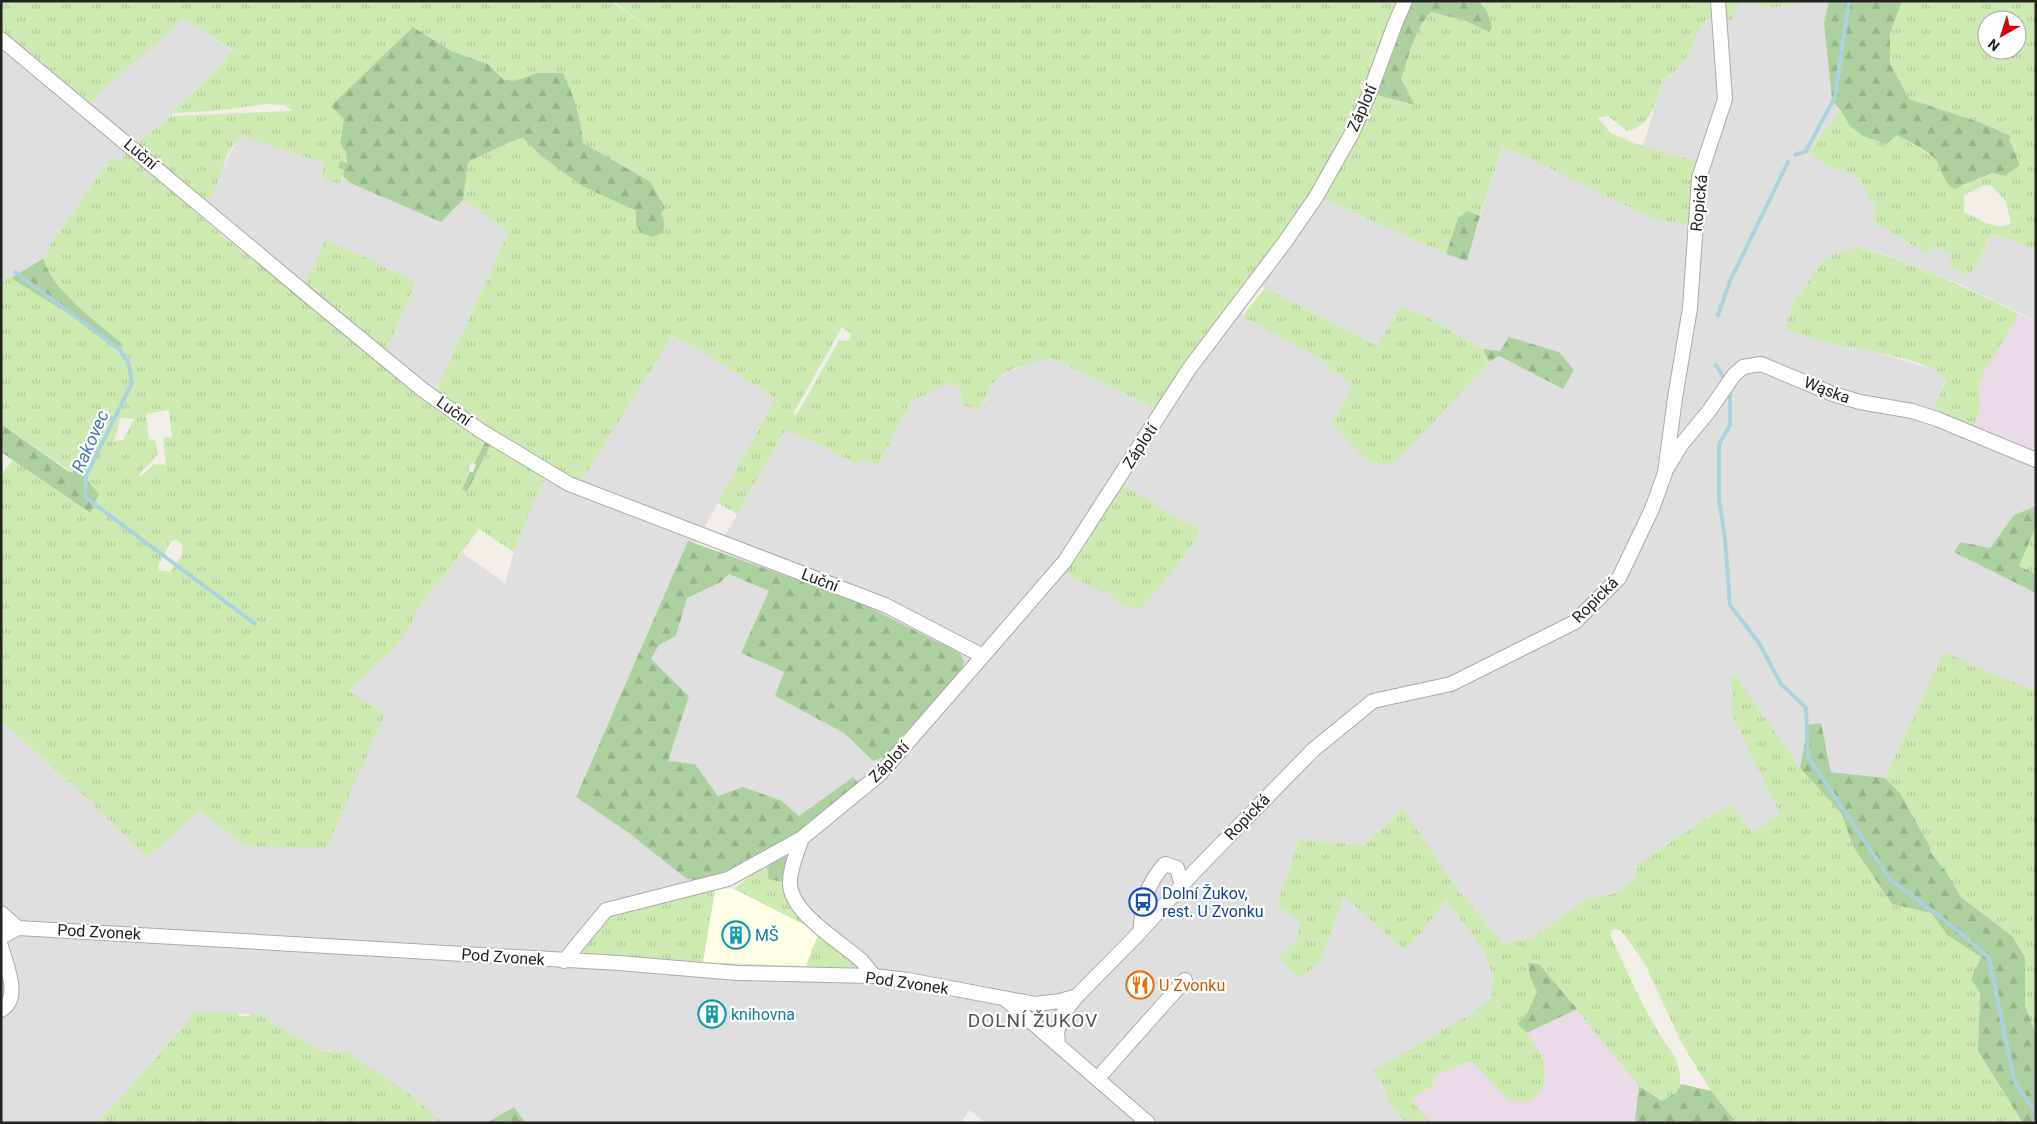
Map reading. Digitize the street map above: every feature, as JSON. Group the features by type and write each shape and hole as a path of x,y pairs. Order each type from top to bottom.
{"street":[{"name":"Záplotí","path":"564,961 606,910 728,879 802,838 880,774 1065,561 1189,369 1285,242 1316,197 1352,132 1368,97 1405,1"},
{"name":"Ropická","path":"1077,996 1313,750 1373,701 1451,684 1575,622 1619,578 1652,509 1665,473 1690,308 1699,178 1726,98 1718,1"},
{"path":"1720,20 1726,1"},
{"name":"Luční","path":"1,39 423,390 481,431 569,484 885,605 983,656"},
{"name":"Wąska","path":"1665,473 1681,444 1709,411 1734,375 1743,367 1761,364 1833,394 1860,402 1912,411 1937,419 2036,460"},
{"path":"802,838 791,869 790,885 793,898 803,912 863,962 874,976"},
{"path":"1140,932 1143,902 1154,876 1165,864 1178,868 1182,886"},
{"path":"1,913 18,928 1,937"},
{"name":"Pod Zvonek","path":"1,925 18,928 619,963 737,973 874,976 908,980 1035,1004 1060,1001 1077,996"},
{"path":"1,946 12,991 11,1002 1,1010"},
{"path":"1098,1078 1185,980"},
{"path":"1058,1044 1057,1032 1062,1015 1077,996"},
{"name":"Pod Zvonek","path":"1004,998 1148,1123"}],"shaded area":[{"path":"1809,2 1829,4 1824,23 1832,100 1840,111 1831,124 1829,167 1847,171 1857,178 1866,188 1867,197 1928,254 1935,246 1952,255 1951,262 1967,274 1970,274 1987,244 1985,242 1990,236 2004,237 2033,249 2036,254 2036,321 1957,283 1886,255 1858,247 1823,261 1794,302 1784,329 1829,343 1876,352 1939,371 1947,378 1942,387 2036,455 2036,506 2014,515 1990,548 1962,542 2036,593 2035,691 1905,738 1885,778 1831,772 1827,747 1808,725 1800,768 1795,760 1734,720 1780,814 1752,834 1731,804 1699,823 1640,864 1636,871 1636,878 1623,888 1613,894 1586,899 1533,937 1516,942 1502,944 1456,887 1365,845 1299,840 1300,922 1297,940 1299,979 1321,960 1344,896 1446,900 1484,951 1493,977 1491,998 1384,1086 1388,1101 1406,1123 985,1123 969,1110 961,1123 526,1123 514,1107 486,1123 443,1123 414,1097 330,1050 321,1051 259,1014 195,1012 131,1087 96,1123 1,1123 1,721 74,786 145,856 150,855 200,811 245,846 351,688 392,651 429,591 462,553 505,583 514,552 545,477 663,348 671,336 696,348 777,398 695,544 688,542 576,796 702,881 704,892 616,912 582,954 703,962 857,968 809,927 795,912 785,893 780,842 859,784 853,777 799,816 782,801 718,796 695,764 668,761 689,696 651,659 659,645 676,636 687,597 719,583 729,574 769,591 741,653 785,672 813,716 844,733 873,761 964,661 960,653 854,600 719,552 723,539 786,429 864,459 877,467 911,402 951,382 961,390 985,402 987,392 996,378 1039,360 1054,359 1156,409 1193,352 1233,300 1245,318 1330,364 1328,368 1352,382 1346,400 1331,423 1442,412 1489,362 1498,356 1563,389 1501,352 1483,349 1423,315 1377,346 1264,288 1251,278 1322,198 1446,254 1467,261 1502,147 1527,157 1692,179 1697,161 1643,146 1663,80 1672,76 1706,19 1739,3 1771,8"},
{"path":"184,18 233,51 182,103 172,110 174,113 172,116 136,144 120,162 112,157 50,245 44,258 11,278 8,277 1,284 1,28 90,102"},
{"path":"245,136 325,164 332,183 340,184 343,176 350,183 441,222 463,200 509,232 435,392 386,352 416,282 304,287 206,202 235,144 241,137"},
{"path":"2019,314 2036,321 2036,455 1974,431 1980,406 1977,383"},
{"path":"734,889 809,927 818,935 806,966 703,962 715,890"},
{"path":"1577,1009 1639,1086 1635,1119 1637,1123 1431,1123 1410,1099 1432,1087 1435,1076 1471,1061 1509,1101 1544,1086 1544,1060 1527,1033"}],"green space":[{"path":"1,1 611,1 660,36 613,1 1396,1 1366,85 1359,84 1363,92 1361,99 1323,171 1315,191 1193,352 1156,409 1054,359 1023,365 1001,376 991,387 978,410 962,405 961,390 951,382 911,402 877,467 864,459 858,464 786,429 737,514 718,503 776,398 696,348 672,336 584,477 576,480 435,392 509,232 463,200 468,162 512,141 523,138 540,155 582,186 636,211 636,225 661,213 661,198 654,190 651,182 583,143 581,124 563,74 537,73 514,81 503,79 488,64 451,51 413,27 382,58 344,119 340,143 346,153 347,163 340,161 338,168 344,170 340,184 323,177 325,164 243,136 236,141 231,149 216,186 206,202 136,144 172,116 293,111 284,105 267,104 213,111 174,113 172,110 204,82 233,50 184,19 90,102 1,28","holes":["842,327 851,334 850,339 846,341 839,340 799,411 795,415 793,414"]},
{"path":"1412,1 1479,1 1487,11 1492,26 1489,32 1466,21 1431,12 1421,26 1401,79 1415,105 1377,95"},
{"path":"1479,1 1829,1 1829,4 1809,2 1771,8 1740,3 1732,20 1706,19 1678,69 1663,80 1652,111 1642,124 1627,131 1608,116 1598,118 1611,133 1636,144 1697,161 1692,179 1690,225 1654,219 1527,157 1502,147 1480,216 1467,211 1458,218 1446,254 1322,198 1377,95 1414,105 1401,79 1413,43 1425,19 1431,12 1466,21 1489,31 1492,26 1487,11"},
{"path":"1829,1 1902,1 1890,34 1890,64 1909,99 1979,122 2011,136 2009,139 2020,165 2005,176 1992,173 1954,189 1945,179 1935,159 1923,149 1897,135 1886,144 1863,136 1850,126 1832,100 1824,23"},
{"path":"1902,1 2036,1 2036,254 2015,241 1990,236 1985,242 1987,244 1970,275 1966,274 1949,265 1952,255 1935,246 1928,254 1873,221 1876,205 1867,197 1866,190 1859,180 1849,173 1828,166 1809,151 1841,110 1845,119 1897,135 1934,157 1944,179 1963,186 1992,173 2005,176 2019,159 2014,153 2009,139 2011,136 1979,122 1909,99 1890,64 1890,34","holes":["1991,185 2006,202 2011,223 2006,226 1994,225 1964,212 1964,195 1983,186"]},
{"path":"413,27 451,51 488,64 503,79 514,81 537,73 563,73 581,124 583,143 651,182 665,208 661,213 664,223 662,233 653,237 641,233 636,225 636,211 582,186 540,155 523,138 512,141 468,162 463,200 441,222 350,183 343,176 344,170 338,168 340,161 347,163 346,153 340,143 344,119 331,106"},
{"path":"126,152 224,237 486,440 474,464 472,462 468,470 470,472 462,488 467,491 491,443 545,477 514,552 479,529 444,576 429,591 406,632 392,651 351,688 350,692 385,714 326,849 245,846 200,811 150,855 145,856 74,786 1,721 1,475 13,460 89,513 99,494 72,472 1,424 1,284 8,277 14,279 72,316 90,330 98,332 118,346 123,344 92,319 57,286 45,267 44,261 50,245 112,157 120,162","holes":["169,410 172,437 163,438 166,465 154,464 140,477 139,474 158,454 155,440 149,439 146,414","120,418 134,419 123,440 113,441","177,540 183,545 182,555 170,572 159,570 158,566 171,541"]},
{"path":"1467,211 1480,216 1467,261 1446,254 1458,218"},
{"path":"326,239 416,282 386,352 304,287"},
{"path":"1858,247 1879,253 1940,277 2019,314 1978,383 1980,406 1974,431 1932,412 1947,379 1936,371 1891,355 1829,343 1784,329 1794,302 1823,261 1835,254"},
{"path":"44,258 54,280 64,292 123,344 122,346 118,347 98,332 90,330 72,316 11,278"},
{"path":"1265,288 1377,346 1401,307 1423,315 1483,349 1489,362 1397,461 1386,465 1378,465 1359,453 1331,423 1346,400 1352,382 1328,368 1330,364 1245,318 1244,314"},
{"path":"1509,337 1559,352 1574,370 1563,389 1499,356 1489,362 1483,349 1500,351"},
{"path":"1,424 68,471 72,472 77,469 99,494 90,513 1,452"},
{"path":"486,440 491,443 467,492 462,489 470,472 473,472 476,465 474,464"},
{"path":"1123,484 1179,520 1196,527 1199,531 1197,537 1159,589 1138,608 1130,607 1108,592 1101,592 1064,572"},
{"path":"2036,506 2036,527 2019,566 2036,574 2036,593 1954,552 1961,542 1990,548 2014,515"},
{"path":"2036,527 2036,574 2019,566"},
{"path":"688,541 854,600 960,653 964,661 961,673 887,756 873,761 844,733 775,696 784,672 741,653 769,591 729,574 719,583 687,598 676,636 659,645 651,659 689,696 668,761 695,764 718,796 743,787 782,801 799,816 853,777 859,784 801,830 737,867 702,881 687,879 629,833 576,797"},
{"path":"1944,652 2034,691 2036,688 2036,1034 2025,1006 2025,957 2012,936 1961,897 1947,873 1931,853 1930,847 1900,793 1885,778"},
{"path":"1736,676 1800,768 1841,813 1854,848 1892,904 1931,913 1947,935 1981,957 1971,979 1980,993 1978,1051 2023,1123 1737,1123 1711,1091 1681,1042 1646,966 1625,935 1620,930 1613,929 1610,935 1632,982 1649,1017 1676,1060 1680,1074 1680,1086 1674,1094 1662,1101 1639,1086 1539,964 1528,963 1530,977 1537,992 1527,1013 1517,1024 1527,1033 1544,1060 1544,1086 1530,1102 1509,1101 1471,1061 1435,1076 1432,1087 1410,1099 1431,1123 1406,1123 1388,1101 1384,1086 1373,1071 1474,1012 1491,998 1493,977 1484,951 1446,900 1406,951 1344,896 1321,960 1300,979 1279,957 1297,940 1300,922 1277,905 1299,840 1365,845 1403,809 1456,887 1503,944 1533,937 1586,899 1613,894 1623,888 1636,878 1639,864 1699,823 1731,804 1752,833 1780,814 1734,720 1731,677"},
{"path":"1821,723 1831,772 1885,778 1900,793 1930,847 1931,853 1947,873 1961,897 2012,936 2025,957 2025,1006 2036,1034 2036,1123 2023,1123 1978,1051 1980,993 1971,979 1981,957 1947,935 1931,913 1892,904 1854,848 1841,813 1800,768 1808,725"},
{"path":"787,853 783,882 768,879 769,863"},
{"path":"769,863 783,882 785,893 795,912 809,927 734,889"},
{"path":"715,890 703,962 582,954 579,951 604,920 616,912"},
{"path":"818,935 851,959 858,968 806,966"},
{"path":"1528,963 1539,964 1577,1009 1527,1033 1517,1024 1527,1013 1537,992 1530,977"},
{"path":"195,1012 236,1012 239,1016 249,1016 252,1013 259,1014 321,1051 347,1052 414,1097 443,1123 96,1123 131,1087"},
{"path":"1681,1084 1711,1091 1737,1123 1637,1123 1635,1120 1639,1086 1662,1101 1676,1093"},
{"path":"514,1107 526,1123 486,1123"}],"waterway":[{"path":"1795,155 1806,151 1835,97 1849,1"},
{"path":"1718,315 1730,281 1788,162"},
{"name":"Rakovec","path":"15,272 119,349 129,364 132,383 86,476 85,497 255,624"},
{"path":"1716,365 1725,380"},
{"path":"1730,390 1730,425 1719,444 1719,499 1725,539 1730,605 1759,643 1781,684 1806,708 1808,757 1890,879 1956,929 1989,958 2014,1080 2036,1114"}],"place":[{"name":"Dolní Žukov, rest. U Zvonku","path":"1143,902"},
{"name":"MŠ","path":"736,935"},
{"name":"U Zvonku","path":"1140,985"},
{"name":"knihovna","path":"712,1014"}],"district":[{"name":"DOLNÍ ŽUKOV","path":"1033,1020"}]}
